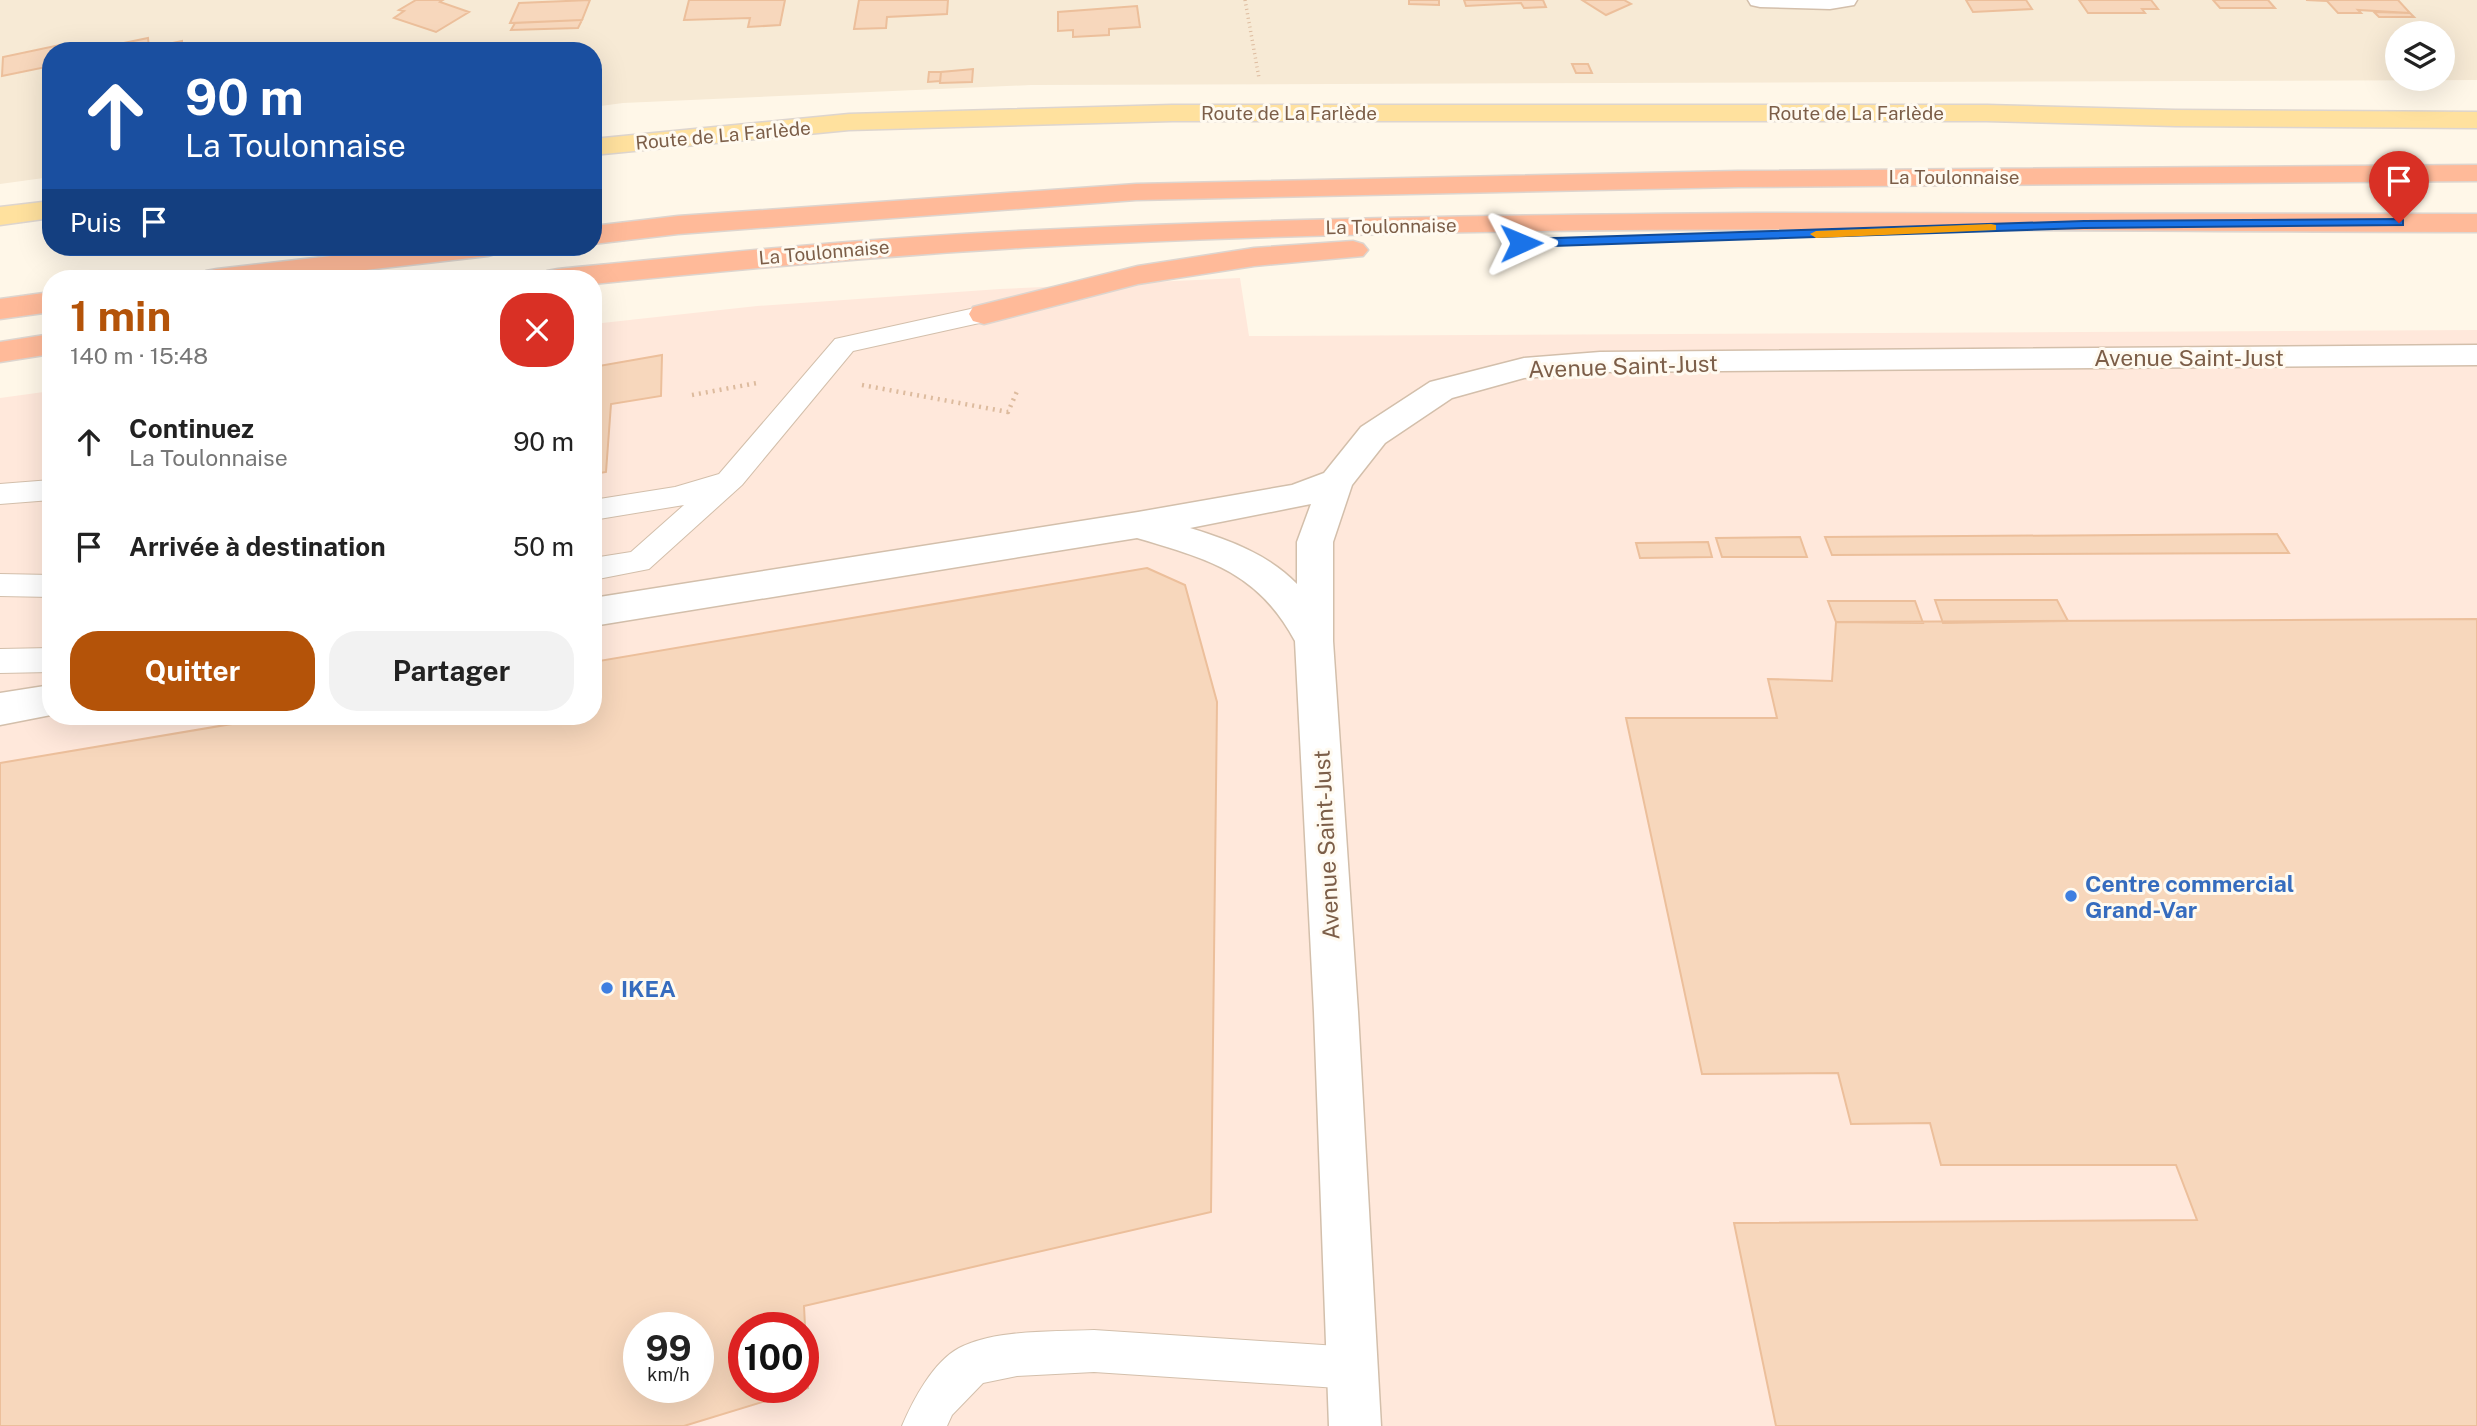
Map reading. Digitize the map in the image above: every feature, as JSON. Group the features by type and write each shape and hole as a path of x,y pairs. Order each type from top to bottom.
{"highway":[{"name":"La Toulonnaise","path":"602,234 678,225 1136,192 1738,179 2477,173"},
{"name":"La Toulonnaise","path":"602,273 902,246 1256,228 1588,222 2477,223"},
{"path":"984,314 1139,275 1254,257 1484,244 1638,241 2084,224"},
{"path":"287,270 409,256"},
{"path":"0,309 42,303"},
{"path":"0,352 42,345"}],"main road":[{"name":"Route de La Farlède","path":"602,146 849,122 1172,113 1987,113 2477,102"},
{"name":"Route de La Farlède","path":"1987,113 2175,118 2477,120"},
{"path":"0,216 42,210"}],"street":[{"path":"1759,0 1845,0"},
{"name":"Avenue Saint-Just","path":"1354,1426 1314,641 1315,541 1336,481 1373,435 1441,390 1524,368 1600,362 2477,355"},
{"path":"602,611 1138,525 1297,496 1336,481"},
{"path":"1138,525 1223,553 1261,574 1289,599 1314,641"},
{"path":"0,709 42,702"}],"lane":[{"path":"602,567 639,561 732,478 844,345 984,314"},
{"path":"602,509 677,498 732,478"},
{"path":"0,494 42,492"},
{"path":"0,585 42,586"},
{"path":"0,661 42,660"},
{"path":"924,1426 937,1400 972,1364 1017,1355 1094,1351 1353,1368"}],"path":[{"path":"1245,0 1265,113"},
{"path":"692,395 790,376 818,376 1008,412 1018,388"}],"shaded area":[{"path":"0,0 2477,0 2477,80 2455,80 2455,21 2385,21 2385,80 1031,85 602,106 602,42 42,42 42,178 0,184"},
{"path":"1240,278 1249,336 2477,330 2477,1426 0,1426 0,398 42,392 42,725 602,725 602,323 757,306 1000,289"}],"building":[{"path":"416,0 443,0 440,2 469,12 436,32 394,18 404,11 399,10"},
{"path":"590,0 582,20 510,23 519,3"},
{"path":"689,0 785,0 780,25 748,27 750,18 684,20"},
{"path":"859,0 948,0 947,14 887,17 886,28 854,29"},
{"path":"1409,0 1439,0 1439,5 1409,4"},
{"path":"1464,0 1543,0 1546,7 1524,8 1521,3 1466,6"},
{"path":"1582,0 1624,0 1631,4 1606,15"},
{"path":"1966,0 2026,0 2032,9 1973,12"},
{"path":"2079,0 2151,0 2158,9 2142,9 2145,13 2088,13"},
{"path":"2213,0 2268,0 2275,8 2220,8"},
{"path":"2306,0 2398,0 2410,13 2358,10 2361,13 2338,13 2327,1"},
{"path":"1137,6 1140,27 1109,29 1109,35 1073,37 1073,30 1058,31 1058,12"},
{"path":"2374,12 2410,13 2414,17 2379,17"},
{"path":"582,20 578,28 511,30 515,23"},
{"path":"148,38 148,42 129,42"},
{"path":"42,49 42,68 2,76 3,57"},
{"path":"1572,64 1588,64 1592,73 1576,73"},
{"path":"973,69 972,82 940,83 941,72"},
{"path":"929,72 941,72 940,81 928,82"},
{"path":"662,355 661,396 611,404 606,472 602,473 602,365"},
{"path":"2277,534 2289,553 1832,555 1825,537"},
{"path":"1800,537 1807,557 1722,557 1716,538"},
{"path":"1708,542 1712,557 1640,558 1636,543"},
{"name":"IKEA","path":"1147,568 1185,585 1217,702 1211,1212 804,1306 804,1312 728,1312 728,1403 759,1403 684,1426 0,1426 0,763 226,725 602,725 602,660"},
{"path":"1935,600 2057,600 2068,621 1943,623"},
{"path":"1828,601 1915,601 1923,623 1836,622"},
{"name":"Centre commercial Grand-Var","path":"2477,619 2477,1426 1776,1426 1734,1223 2197,1220 2176,1165 1941,1165 1930,1123 1851,1124 1838,1073 1702,1074 1626,718 1777,718 1768,679 1832,681 1836,622"}],"slow traffic":[{"path":"1816,234 1991,228"}],"place":[{"name":"Centre commercial Grand-Var","path":"2071,896"},
{"name":"IKEA","path":"607,988"}],"route":[{"path":"1521,243 2084,224 2399,223"}]}
